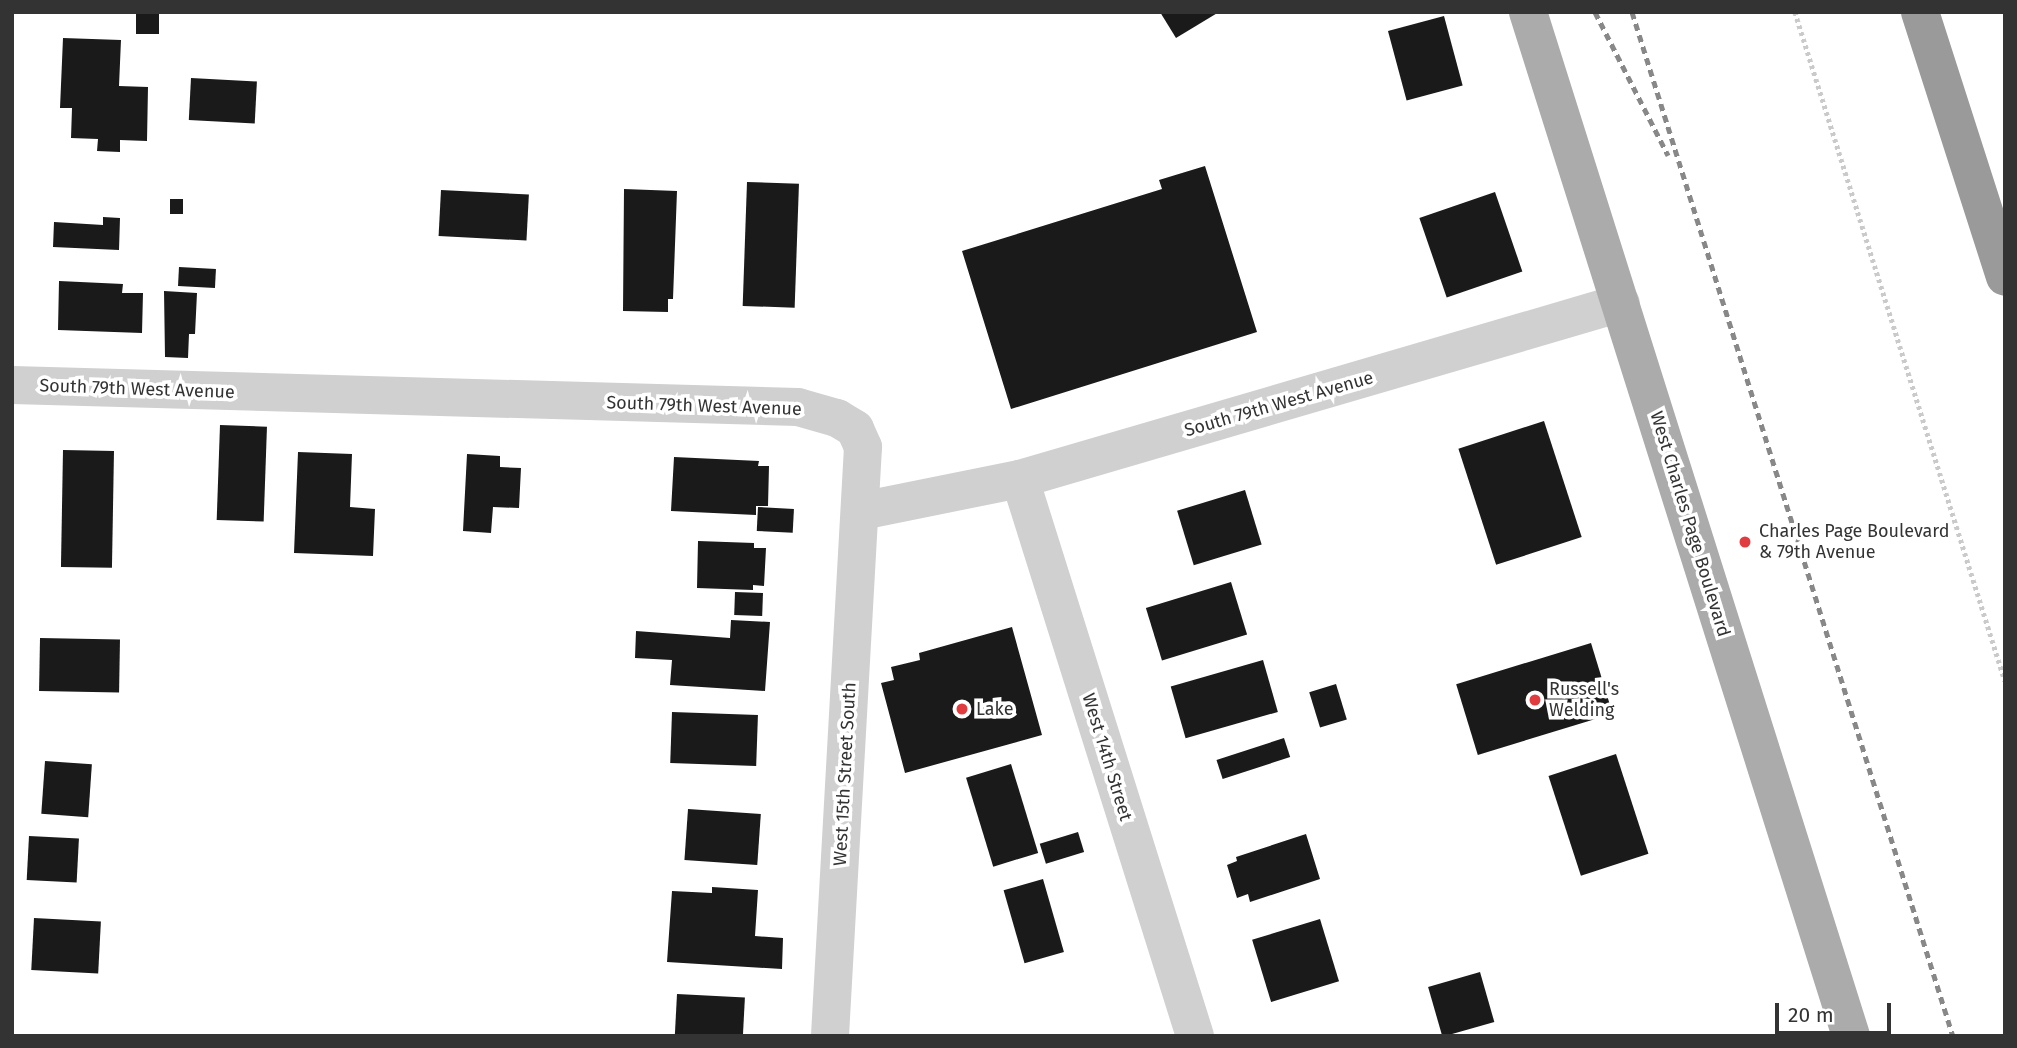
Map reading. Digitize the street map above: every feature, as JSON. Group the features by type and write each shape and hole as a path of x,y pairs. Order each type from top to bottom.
{"highway":[{"path":"1920,12 2005,277"}],"main road":[{"name":"West Charles Page Boulevard","path":"1528,12 1851,1036"}],"street":[{"name":"South 79th West Avenue","path":"12,386 799,407 837,418 855,429 863,447 860,511 1020,479 1621,303"},
{"name":"West 14th Street","path":"1020,479 1195,1036"},
{"name":"West 15th Street South","path":"830,1036 860,511"}],"path":[{"path":"1795,12 2005,681"}],"building":[{"path":"136,12 159,12 159,34 136,34"},
{"path":"1160,12 1219,12 1176,38"},
{"path":"1444,16 1463,86 1407,101 1388,31"},
{"path":"63,38 121,40 119,86 148,87 147,141 120,140 120,152 97,151 98,139 71,138 72,108 60,108"},
{"path":"191,78 257,81 255,123 189,120"},
{"path":"1205,166 1257,332 1011,409 962,251 1162,189 1159,180"},
{"path":"747,182 799,184 795,308 743,306"},
{"path":"624,189 677,191 673,299 668,299 668,312 623,311"},
{"path":"441,190 529,195 526,241 439,236"},
{"path":"1495,192 1522,271 1447,297 1419,218"},
{"path":"170,199 183,199 183,214 170,214"},
{"path":"103,217 120,218 119,250 53,247 54,222 103,225"},
{"path":"179,267 216,269 215,288 178,286"},
{"path":"59,281 123,284 122,293 143,293 142,333 58,330"},
{"path":"164,291 197,293 195,334 189,334 188,358 165,357"},
{"path":"1544,421 1582,537 1496,565 1458,449"},
{"path":"220,425 267,427 264,522 217,520"},
{"path":"63,450 114,451 112,568 61,567"},
{"path":"298,452 352,454 350,507 375,509 373,556 294,553"},
{"path":"467,454 500,456 500,467 521,468 519,508 493,507 491,533 463,531"},
{"path":"674,457 759,461 758,466 769,466 768,506 756,506 756,515 671,511"},
{"path":"1245,490 1262,545 1194,565 1177,511"},
{"path":"758,507 794,509 793,533 757,531"},
{"path":"698,541 754,543 754,548 766,548 764,586 753,585 753,590 697,588"},
{"path":"1231,582 1247,635 1162,661 1146,608"},
{"path":"735,592 763,593 762,616 734,615"},
{"path":"731,620 770,622 765,691 670,685 672,660 635,658 636,631 730,638"},
{"name":"Lake","path":"1012,627 1042,735 905,773 881,683 894,680 891,667 920,660 919,653"},
{"path":"40,638 120,639 119,692 39,691"},
{"name":"Russell's Welding","path":"1591,643 1613,714 1478,755 1456,684"},
{"path":"1263,660 1278,712 1186,738 1171,686"},
{"path":"1336,684 1347,719 1320,728 1309,692"},
{"path":"672,712 758,715 756,766 670,763"},
{"path":"1284,738 1290,757 1223,779 1216,760"},
{"path":"1616,754 1648,854 1581,876 1548,776"},
{"path":"45,761 92,764 88,817 41,814"},
{"path":"1011,764 1038,853 993,867 966,778"},
{"path":"688,809 761,814 757,865 684,860"},
{"path":"1078,832 1084,852 1046,864 1040,844"},
{"path":"1306,834 1320,879 1250,902 1248,894 1237,898 1227,865 1237,861 1236,857"},
{"path":"29,836 79,839 77,883 27,880"},
{"path":"1043,879 1064,952 1025,963 1004,890"},
{"path":"712,887 758,890 755,936 783,938 782,969 667,962 672,891 712,893"},
{"path":"34,918 101,922 98,973 31,970"},
{"path":"1320,919 1339,981 1271,1002 1252,940"},
{"path":"1480,972 1494,1022 1442,1036 1428,987"},
{"path":"677,994 745,998 743,1036 675,1036"}],"railway":[{"path":"1595,12 1668,155"},
{"path":"1632,12 1953,1036"}],"place":[{"name":"Charles Page Boulevard & 79th Avenue","path":"1745,542"},
{"name":"Russell's Welding","path":"1535,700"},
{"name":"Lake","path":"962,709"}]}
